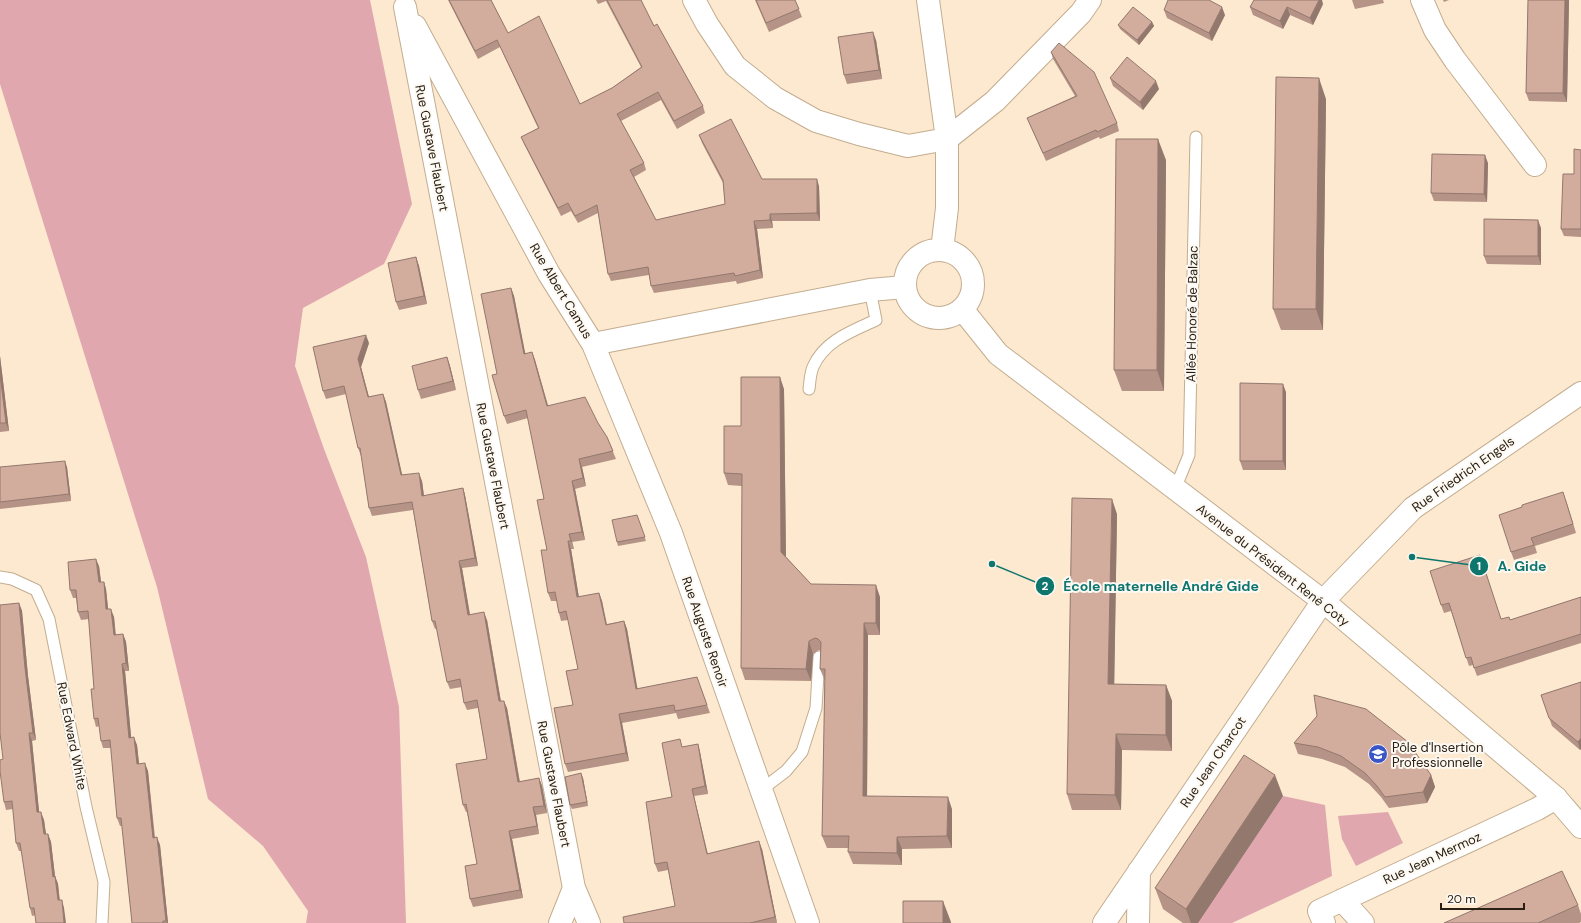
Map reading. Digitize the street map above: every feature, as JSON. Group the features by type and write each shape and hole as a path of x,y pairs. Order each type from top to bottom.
{"street":[{"path":"694,0 707,24 735,66 775,98 816,121 859,134 908,146 947,139 995,101 1081,13 1090,0"},
{"path":"928,0 947,139 946,208 942,250"},
{"path":"1422,0 1436,30 1455,60 1535,165"},
{"name":"Rue Albert Camus","path":"404,4 549,274 593,344 870,290 906,287"},
{"name":"Rue Gustave Flaubert","path":"404,4 574,888 589,923"},
{"path":"942,250 952,252 967,264 972,273 973,283 972,292 968,302 962,309 945,317 936,317 927,315 912,304 906,287 906,277 909,268 915,260 923,254 942,250"},
{"name":"Avenue du Président René Coty","path":"962,309 998,354 1322,601 1556,798 1581,827"},
{"name":"Rue Auguste Renoir","path":"593,344 670,533 808,923"},
{"name":"Rue Friedrich Engels","path":"1322,601 1413,508 1581,393"},
{"name":"Rue Jean Charcot","path":"1104,923 1322,601"},
{"name":"Rue Jean Mermoz","path":"1324,923 1319,911 1537,809 1556,798"},
{"path":"1138,923 1139,871"},
{"path":"560,923 574,888"},
{"path":"1342,900 1363,923"}],"lane":[{"name":"Allée Honoré de Balzac","path":"1174,489 1189,455 1196,137"},
{"path":"808,389 812,368 826,346 846,334 876,320 870,290"},
{"name":"Rue Edward White","path":"0,577 12,579 36,590 49,619 86,807 104,882 102,923"},
{"path":"760,790 786,771 802,752 816,708 819,657"}],"shaded area":[{"path":"0,0 370,0 412,204 384,264 303,308 295,366 324,449 366,557 399,707 406,923 306,923 308,911 263,846 208,799 157,587 0,84"},
{"path":"1283,796 1325,805 1332,876 1232,923 1198,923"},
{"path":"1388,812 1403,843 1356,866 1342,839 1338,816"}],"building":[{"path":"449,0 491,0 508,33 539,16 580,104 612,88 642,67 607,0 641,0 654,26 657,24 703,106 674,121 658,92 617,114 644,163 630,170 656,220 725,204 723,180 699,135 731,119 762,179 817,179 817,213 770,214 770,220 754,221 760,270 735,276 734,273 651,286 648,267 608,274 597,205 575,216 568,203 558,208 521,137 539,128 497,40 475,51"},
{"path":"756,0 795,0 799,9 766,23"},
{"path":"1168,0 1209,0 1222,7 1209,33 1164,10"},
{"path":"1254,0 1319,0 1310,18 1287,7 1280,21 1250,7"},
{"path":"1528,0 1565,0 1563,93 1526,93"},
{"path":"1133,7 1152,22 1137,40 1118,25"},
{"path":"873,32 879,70 844,75 838,37"},
{"path":"1059,43 1094,72 1117,123 1097,132 1096,130 1043,153 1027,118 1077,96 1051,52"},
{"path":"1127,57 1156,81 1140,102 1110,78"},
{"path":"1276,77 1319,78 1316,309 1273,309"},
{"path":"1116,139 1158,139 1157,370 1114,370"},
{"path":"1574,149 1581,150 1581,229 1561,229 1563,174 1574,174"},
{"path":"1432,154 1485,155 1484,194 1431,193"},
{"path":"1484,219 1538,220 1538,256 1484,256"},
{"path":"416,257 424,296 396,302 388,263"},
{"path":"511,288 524,354 532,352 547,406 585,397 613,451 579,459 583,478 572,481 582,532 569,534 571,541 568,541 577,597 599,593 606,625 624,621 636,689 697,677 707,705 675,711 674,705 619,714 626,753 565,764 554,708 573,705 566,671 578,669 566,611 559,613 555,592 548,593 541,550 547,550 537,500 544,499 526,410 504,416 492,375 497,374 481,294"},
{"path":"366,335 358,359 368,397 383,394 401,475 419,473 422,496 463,488 475,558 459,561 468,615 484,612 499,701 504,701 518,782 539,778 544,806 533,807 537,826 509,831 520,890 470,899 465,866 477,864 466,804 463,805 456,764 487,759 477,700 464,703 460,679 447,682 435,621 432,621 412,502 369,508 360,448 358,448 344,386 323,391 313,347"},
{"path":"447,357 453,381 418,390 412,366"},
{"path":"0,374 6,423 0,423"},
{"path":"741,377 780,377 781,552 811,584 876,585 876,623 864,623 863,796 948,797 947,836 897,837 897,853 848,852 849,836 822,836 825,669 820,669 821,642 815,638 809,641 806,669 741,668 742,474 724,473 724,426 741,426"},
{"path":"1240,383 1283,384 1283,461 1240,461"},
{"path":"65,461 69,494 0,502 0,467"},
{"path":"1563,492 1573,524 1531,538 1534,545 1511,552 1499,515 1522,507 1522,505"},
{"path":"1072,498 1112,499 1108,684 1166,685 1166,735 1116,734 1115,795 1067,794"},
{"path":"637,515 645,537 617,542 612,520"},
{"path":"1480,555 1501,619 1509,617 1510,620 1581,597 1581,634 1474,668 1471,657 1466,658 1449,603 1441,605 1430,571"},
{"path":"96,559 99,582 104,582 106,609 111,609 114,635 123,634 126,663 122,664 129,738 134,737 137,764 145,763 153,838 157,837 166,921 163,921 163,923 132,923 121,818 117,818 110,740 101,741 98,718 94,719 91,689 94,689 88,611 78,612 76,590 70,590 68,562"},
{"path":"19,603 33,733 29,733 37,812 41,812 44,834 48,834 53,877 55,876 58,900 62,900 64,923 36,923 34,908 30,908 20,843 16,843 12,801 4,802 0,771 0,760 3,759 0,733 0,605"},
{"path":"1581,682 1581,738 1578,742 1549,718 1541,695"},
{"path":"1314,695 1366,709 1408,742 1431,775 1423,792 1385,797 1365,773 1341,756 1318,747 1294,743 1317,716"},
{"path":"680,739 682,747 698,744 705,786 692,789 707,854 759,841 775,917 750,923 624,923 623,917 675,906 667,862 655,864 646,802 672,797 662,743"},
{"path":"1244,755 1275,775 1186,909 1155,888"},
{"path":"581,773 587,802 570,805 565,777"},
{"path":"1562,871 1578,905 1538,923 1444,923"},
{"path":"903,901 943,901 943,923 903,923"}],"place":[{"name":"A. Gide","path":"1412,557"},
{"name":"École maternelle André Gide","path":"992,564"},
{"name":"Pôle d'Insertion Professionnelle","path":"1378,754"}]}
